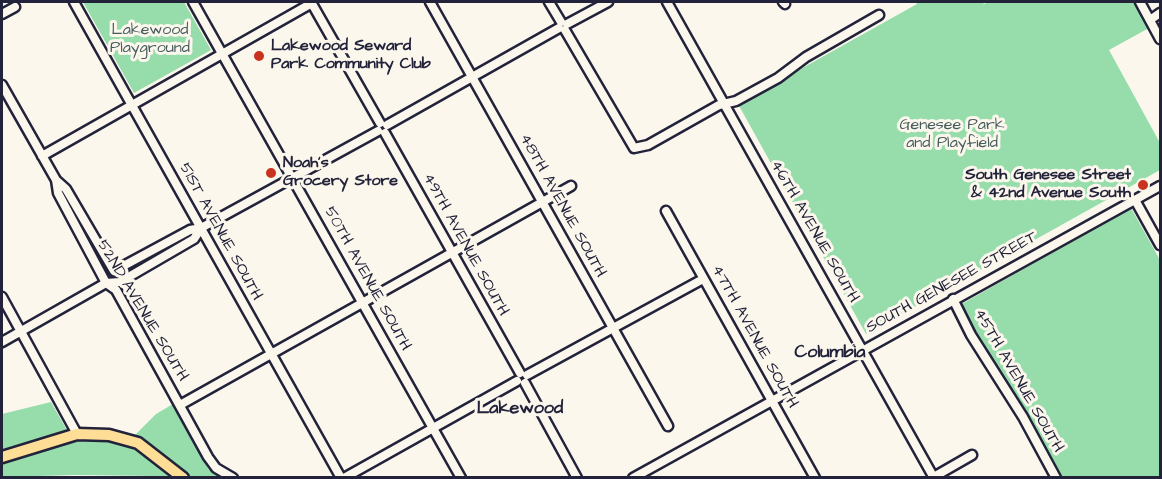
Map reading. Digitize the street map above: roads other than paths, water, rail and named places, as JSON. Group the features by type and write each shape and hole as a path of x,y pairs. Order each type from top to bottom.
{"main road":[{"path":"2,457 77,434 109,435 138,443 183,477"}],"street":[{"name":"51ST AVENUE SOUTH","path":"74,2 342,477"},
{"name":"50TH AVENUE SOUTH","path":"193,2 461,477"},
{"path":"42,156 311,2"},
{"name":"49TH AVENUE SOUTH","path":"311,2 577,477"},
{"name":"48TH AVENUE SOUTH","path":"430,2 668,426"},
{"path":"549,2 634,148 648,145 723,103 736,101 778,78 806,57 879,15"},
{"path":"2,342 106,283 120,282 195,239 201,228 608,2"},
{"name":"46TH AVENUE SOUTH","path":"667,2 933,477"},
{"path":"1140,2 1161,39"},
{"path":"2,14 15,7"},
{"path":"1150,20 1161,14"},
{"name":"52ND AVENUE SOUTH","path":"2,85 56,180 66,189 111,269 117,270 190,230 201,228"},
{"name":"52ND AVENUE SOUTH","path":"56,180 58,193 106,283 116,290 212,463 221,472 233,477"},
{"path":"180,405 571,186"},
{"name":"SOUTH GENESEE STREET","path":"633,477 1161,186"},
{"path":"1135,200 1161,245"},
{"name":"47TH AVENUE SOUTH","path":"666,211 815,477"},
{"path":"342,477 703,279"},
{"path":"2,297 77,434"},
{"name":"45TH AVENUE SOUTH","path":"953,299 971,335 1023,417 1056,477"},
{"path":"933,477 972,455"}],"place":[{"name":"Lakewood Seward Park Community Club","path":"259,56"},
{"name":"Noah's Grocery Store","path":"271,173"},
{"name":"South Genesee Street & 42nd Avenue South","path":"1143,185"}],"district":[{"name":"Columbia","path":"830,353"},
{"name":"Lakewood","path":"520,409"}],"park label":[{"name":"Lakewood Playground","path":"150,40"},
{"name":"Genesee Park and Playfield","path":"952,135"}]}
